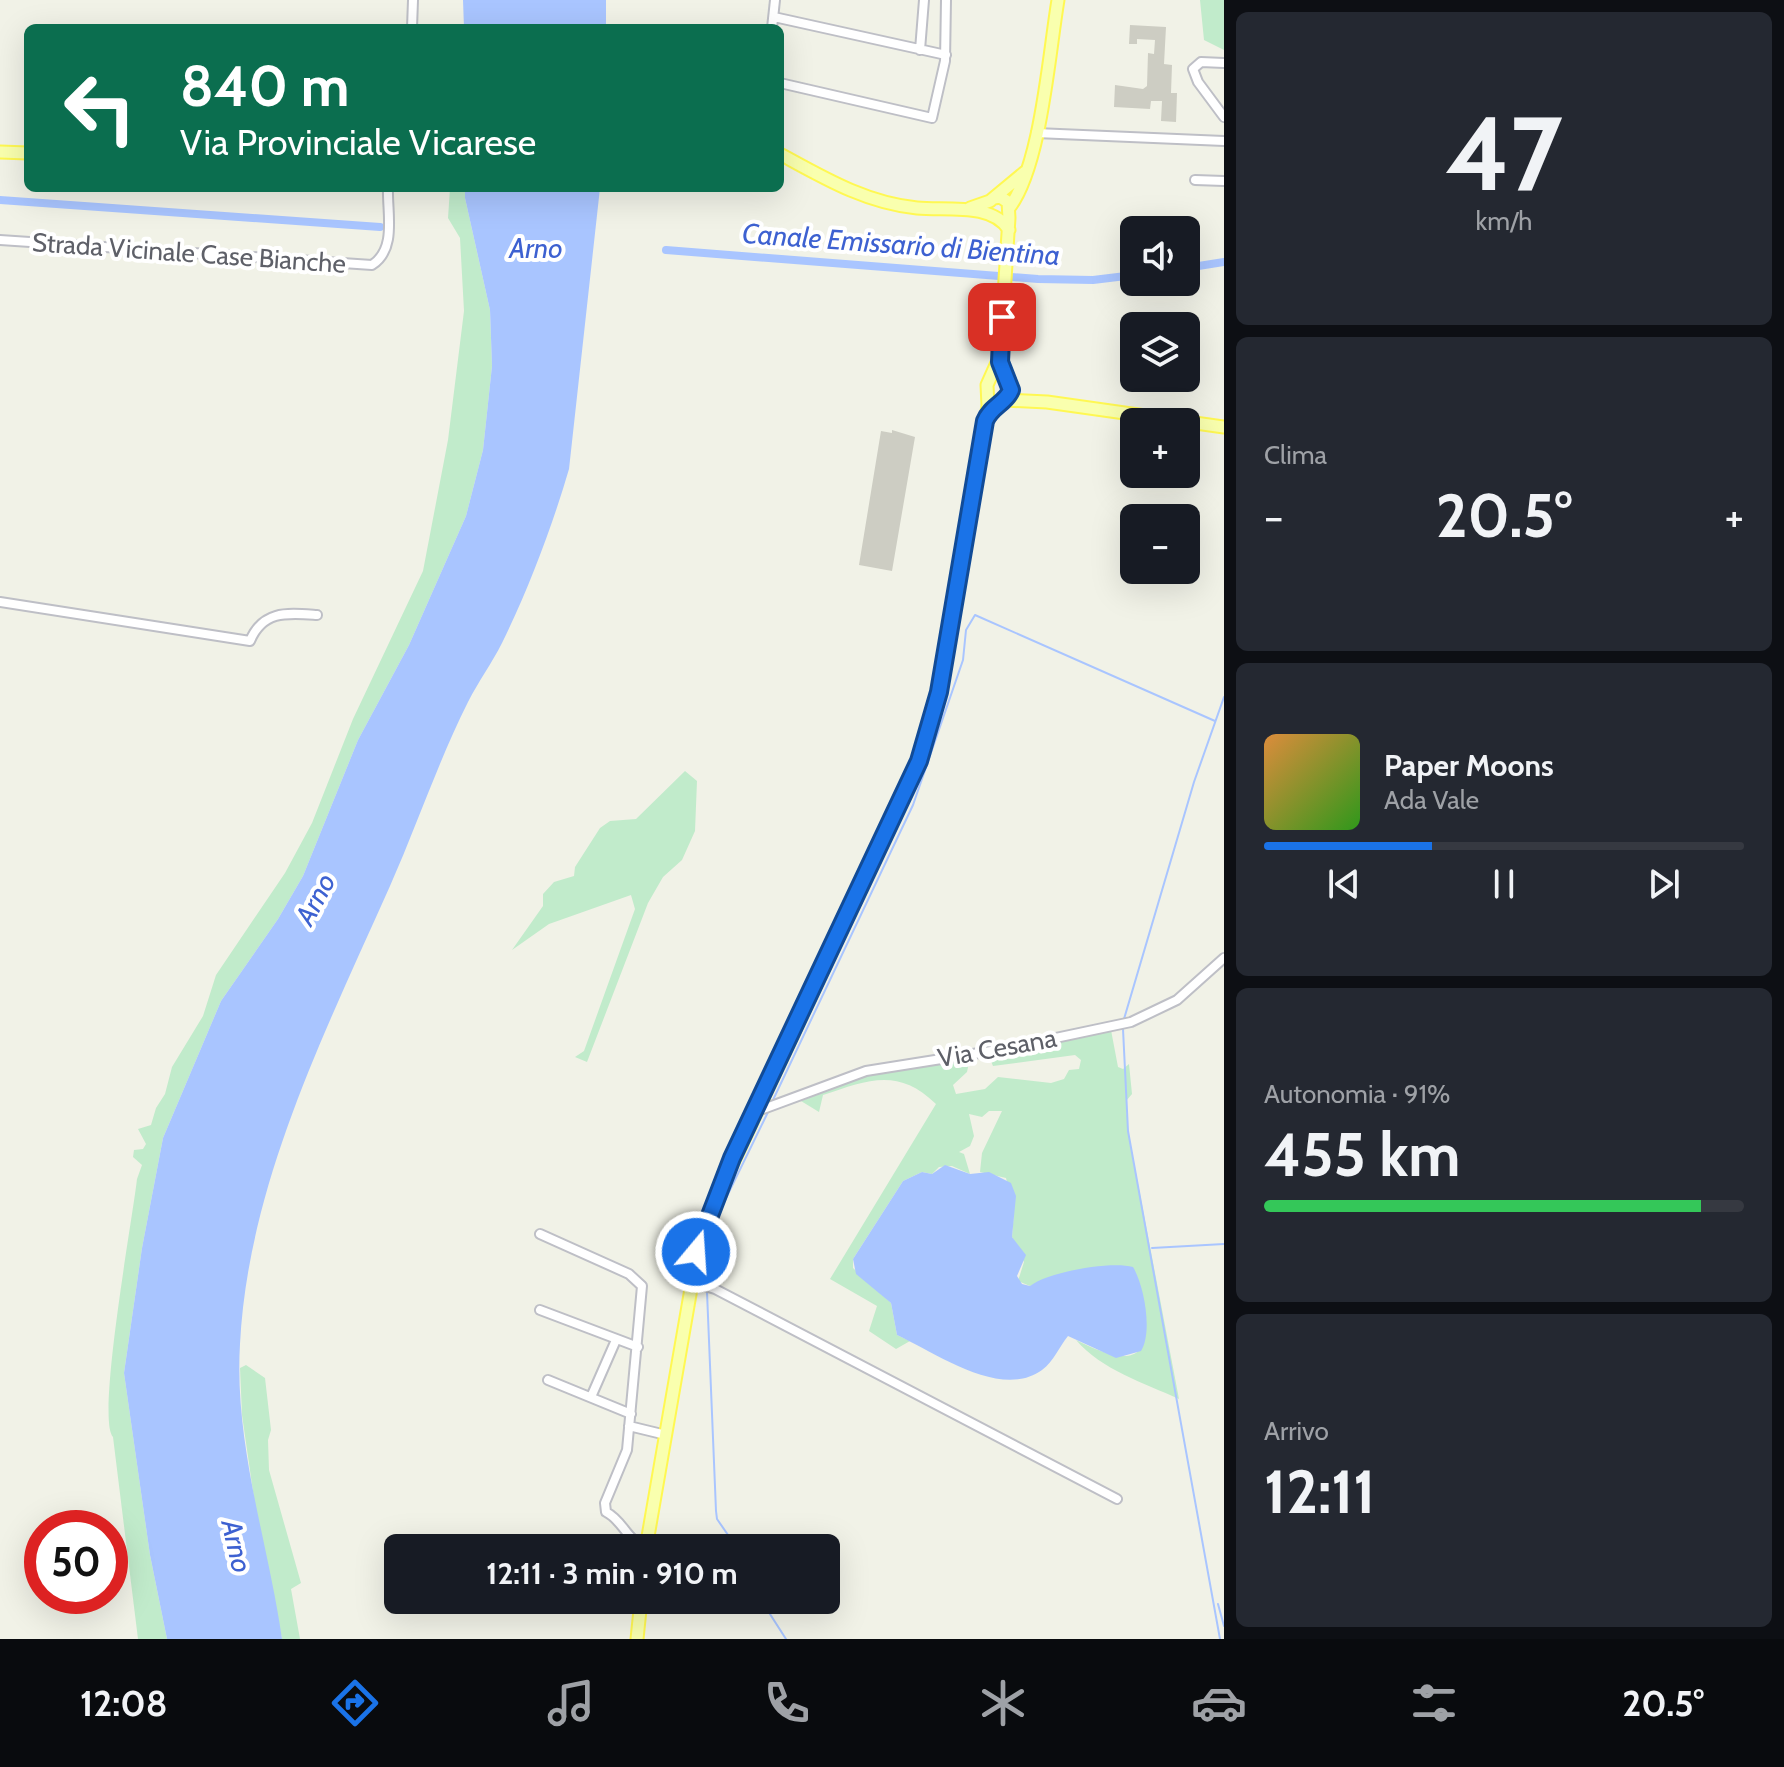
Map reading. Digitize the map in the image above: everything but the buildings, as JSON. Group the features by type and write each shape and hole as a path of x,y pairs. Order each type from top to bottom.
{"main road":[{"path":"1003,213 1025,171 1036,133 1058,0"},
{"path":"0,152 24,153"},
{"path":"784,156 873,200 917,208 1003,213"},
{"path":"1003,213 988,209 992,200 1025,171"},
{"path":"648,1534 701,1231 766,1108 928,736 944,664 985,421 987,385 1000,356 1009,234 1003,213 1003,198 962,210"},
{"path":"985,421 1002,400 1008,383 1000,356"},
{"path":"992,379 1008,383 1047,402"},
{"path":"987,394 1002,400 1047,402 1224,427"},
{"path":"636,1639 639,1614"}],"street":[{"path":"412,24 413,0"},
{"path":"773,24 775,0"},
{"path":"920,50 924,0"},
{"path":"784,84 932,118 946,55 946,0"},
{"path":"774,17 946,55"},
{"path":"1224,63 1197,63 1193,73 1224,117"},
{"path":"1036,133 1224,141"},
{"path":"1195,180 1224,181"},
{"name":"Strada Vicinale Case Bianche","path":"0,240 367,266 378,261 388,240 388,192"},
{"path":"0,602 250,641 257,626 270,616 317,615"},
{"name":"Via Cesana","path":"766,1108 866,1071 1013,1047 1123,1023 1177,1000 1224,958"},
{"path":"540,1234 639,1280 644,1292 627,1450 605,1503 606,1512 613,1515 626,1534"},
{"path":"692,1282 708,1286 1117,1499"},
{"path":"540,1310 638,1347"},
{"path":"591,1397 616,1340"},
{"path":"548,1380 631,1414"},
{"path":"629,1426 666,1435"}],"green space":[{"path":"1200,0 1224,0 1224,50 1204,40"},
{"path":"450,192 465,192 490,310 492,366 483,450 466,516 409,645 358,740 303,876 278,919 221,1001 163,1138 142,1248 124,1373 150,1555 167,1639 138,1639 128,1558 128,1510 122,1510 109,1423 109,1395 117,1316 137,1179 142,1165 133,1157 134,1150 143,1149 146,1144 138,1129 151,1125 156,1108 165,1094 172,1067 203,1016 216,975 285,873 312,823 353,719 423,571 448,440 464,311 460,238 448,218"},
{"path":"685,771 697,781 695,831 682,860 663,877 648,903 587,1062 575,1057 584,1051 635,909 631,895 549,924 512,950 543,906 543,894 554,882 574,876 575,867 600,828 610,821 636,819"},
{"path":"1111,1030 1118,1067 1123,1069 1129,1064 1132,1094 1126,1101 1128,1131 1179,1399 1111,1368 1076,1340 1118,1356 1138,1352 1145,1329 1140,1287 1132,1267 1030,1286 1018,1281 1024,1262 1012,1237 1014,1211 1006,1178 980,1172 982,1153 1002,1111 989,1111 982,1117 969,1114 974,1136 970,1146 959,1152 964,1154 970,1174 952,1166 939,1167 932,1174 922,1172 903,1181 853,1259 853,1268 891,1303 897,1335 910,1341 896,1349 869,1331 877,1306 830,1279 936,1104 909,1085 882,1080 823,1095 819,1112 801,1101 875,1073 970,1058 967,1072 953,1085 956,1094 985,1089 998,1077 1051,1083 1064,1079 1069,1070 1079,1069 1081,1060 1075,1055 993,1066 988,1054"},
{"path":"246,1365 265,1378 271,1430 268,1440 269,1470 301,1583 291,1589 300,1639 282,1639 258,1526 242,1415 240,1368"}],"water":[{"path":"463,0 606,0 606,24 464,24"},
{"name":"Arno","path":"465,192 600,192 569,469 521,601 457,725 317,1052 274,1167 258,1225 246,1284 240,1344 242,1419 282,1639 167,1639 150,1555 124,1373 142,1248 163,1138 221,1001 278,919 303,876 358,740 409,645 466,516 483,450 492,366 490,310"},
{"path":"945,1165 970,1174 989,1172 1011,1183 1016,1196 1012,1237 1026,1255 1017,1276 1022,1284 1030,1286 1050,1276 1080,1269 1110,1265 1133,1267 1146,1309 1145,1343 1141,1351 1116,1358 1068,1336 1042,1370 1026,1378 1008,1380 988,1377 949,1362 897,1335 891,1303 856,1274 853,1259 903,1181 922,1172 932,1174"}],"waterway":[{"name":"Canale Emissario di Bientina","path":"0,200 380,227"},
{"name":"Canale Emissario di Bientina","path":"666,250 1038,279 1093,280 1120,277"},
{"name":"Canale Emissario di Bientina","path":"1200,266 1224,262"},
{"path":"773,1100 913,805 963,660 966,630 975,615 1215,721"},
{"path":"1124,1019 1194,782 1224,697"},
{"path":"1123,1029 1128,1131 1220,1639"},
{"path":"707,1281 706,1252 711,1229 769,1110"},
{"path":"1152,1248 1224,1244"},
{"path":"707,1292 716,1511 717,1519 727,1534"},
{"path":"1218,1604 1224,1626"},
{"path":"770,1614 786,1639"}],"route":[{"path":"696,1252 701,1231 732,1158 858,896 928,736 939,692 985,421 994,405 1005,400 1011,390 1000,362 1002,317"}]}
